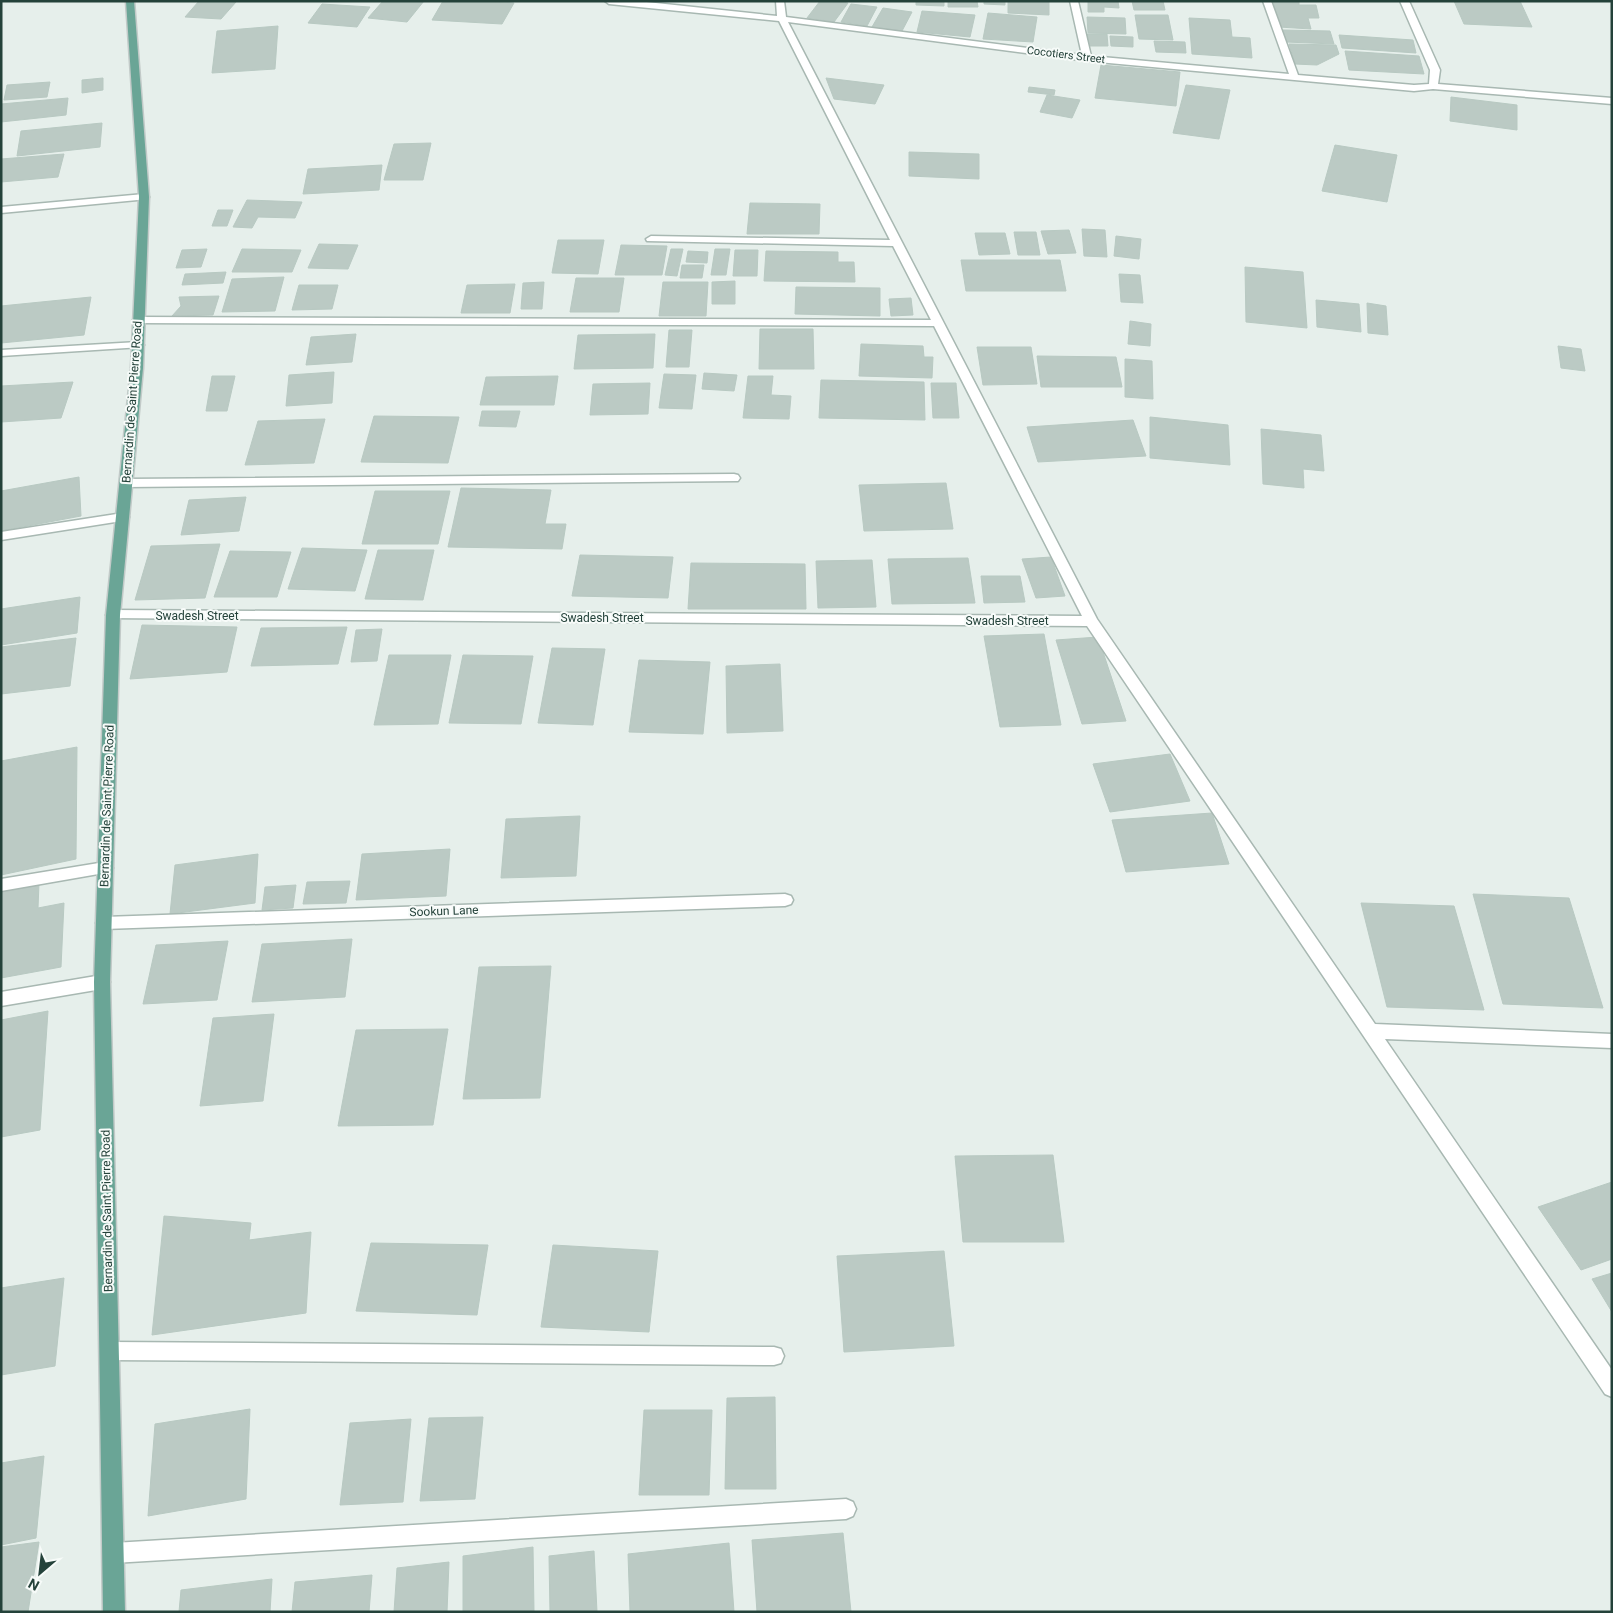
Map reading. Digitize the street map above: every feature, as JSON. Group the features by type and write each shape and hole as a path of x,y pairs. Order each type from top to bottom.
{"main road":[{"name":"Bernardin de Saint Pierre Road","path":"110,1611 113,1553 102,982 113,615 138,345 144,197 130,1"}],"street":[{"name":"Cocotiers Street","path":"609,1 782,19 1087,58 1414,88 1433,86 1612,101"},
{"path":"780,1 782,19 1090,621 1612,1387"},
{"path":"1074,1 1087,58"},
{"path":"1267,1 1295,78"},
{"path":"1404,1 1435,70 1433,86"},
{"path":"1,210 144,197"},
{"path":"651,239 896,243"},
{"path":"139,320 937,323"},
{"path":"1,353 138,345"},
{"path":"126,483 734,478"},
{"path":"1,536 123,517"},
{"name":"Swadesh Street","path":"113,615 1090,621"},
{"path":"1,885 105,868"},
{"name":"Sookun Lane","path":"104,923 785,900"},
{"path":"1,999 102,982"},
{"path":"1370,1031 1612,1041"},
{"path":"110,1351 774,1356"},
{"path":"113,1553 846,1509"}],"building":[{"path":"199,1 236,2 221,19 185,17"},
{"path":"383,1 424,1 407,22 368,18"},
{"path":"443,1 514,3 502,24 432,20"},
{"path":"820,1 848,3 834,22 807,18"},
{"path":"916,1 944,1 944,6 916,5"},
{"path":"948,1 977,1 978,7 948,7"},
{"path":"984,1 1005,1 1005,5 984,4"},
{"path":"1008,1 1049,1 1049,15 1008,13"},
{"path":"1088,1 1118,1 1119,8 1104,7 1104,12 1088,12"},
{"path":"1132,1 1163,1 1165,10 1134,10"},
{"path":"1273,1 1299,1 1299,5 1316,5 1319,18 1308,18 1311,29 1279,27"},
{"path":"1454,1 1520,1 1532,27 1464,24"},
{"path":"322,4 370,7 357,27 308,23"},
{"path":"851,4 877,7 867,26 841,22"},
{"path":"883,8 912,12 902,31 872,27"},
{"path":"922,11 975,15 970,37 917,32"},
{"path":"988,13 1037,17 1033,42 983,39"},
{"path":"1135,15 1168,15 1173,40 1139,39"},
{"path":"1087,17 1125,18 1126,34 1088,33"},
{"path":"1189,18 1230,20 1232,37 1250,38 1252,58 1192,54"},
{"path":"278,26 275,69 212,73 217,31"},
{"path":"1283,30 1330,31 1334,44 1286,42"},
{"path":"1087,34 1107,34 1108,46 1088,46"},
{"path":"1339,35 1413,40 1416,53 1342,48"},
{"path":"1110,36 1133,37 1133,47 1111,46"},
{"path":"1154,41 1185,42 1186,53 1156,52"},
{"path":"1289,44 1336,45 1339,54 1317,65 1295,64"},
{"path":"1345,51 1419,56 1424,74 1349,70"},
{"path":"1101,65 1180,72 1176,106 1095,98"},
{"path":"103,78 103,90 82,93 82,80"},
{"path":"826,78 884,85 875,104 834,99"},
{"path":"50,82 47,97 4,100 7,85"},
{"path":"1186,85 1230,90 1219,139 1173,133"},
{"path":"1029,87 1055,90 1054,95 1028,92"},
{"path":"1047,95 1080,100 1072,118 1040,112"},
{"path":"1451,97 1517,105 1517,130 1450,121"},
{"path":"68,98 66,115 1,122 1,104"},
{"path":"102,123 100,147 17,156 21,131"},
{"path":"431,143 423,180 384,180 394,144"},
{"path":"1335,145 1397,155 1387,202 1322,191"},
{"path":"909,152 979,154 979,179 909,176"},
{"path":"64,154 58,177 1,182 1,159"},
{"path":"382,165 379,190 303,194 308,169"},
{"path":"247,200 302,202 295,218 258,217 252,228 233,227"},
{"path":"750,203 820,204 819,234 747,234"},
{"path":"218,210 233,210 227,226 212,226"},
{"path":"1082,229 1105,230 1107,257 1084,256"},
{"path":"1069,230 1076,253 1048,254 1041,231"},
{"path":"1014,232 1036,232 1040,255 1018,255"},
{"path":"975,233 1005,233 1010,254 979,255"},
{"path":"1116,236 1141,239 1139,259 1114,256"},
{"path":"558,240 604,240 598,274 552,273"},
{"path":"319,244 358,245 348,269 308,268"},
{"path":"621,245 667,246 662,275 615,275"},
{"path":"207,249 201,267 176,268 182,250"},
{"path":"242,249 301,250 292,272 232,272"},
{"path":"671,249 683,249 677,276 665,275"},
{"path":"715,249 730,249 726,275 711,275"},
{"path":"735,250 758,250 757,276 733,276"},
{"path":"688,251 708,252 707,263 686,262"},
{"path":"766,251 838,252 838,262 854,262 855,282 764,281"},
{"path":"961,260 1060,260 1066,291 966,291"},
{"path":"682,265 704,265 702,278 680,278"},
{"path":"1245,267 1303,272 1307,328 1246,322"},
{"path":"226,272 223,283 182,285 185,274"},
{"path":"1119,274 1140,275 1143,303 1121,302"},
{"path":"284,277 275,311 222,312 232,279"},
{"path":"576,278 624,278 619,312 570,312"},
{"path":"735,281 735,304 712,304 712,282"},
{"path":"544,282 542,309 521,309 523,283"},
{"path":"663,282 708,282 706,316 659,316"},
{"path":"515,284 510,313 461,313 467,285"},
{"path":"299,285 338,285 332,309 292,310"},
{"path":"796,287 880,288 880,316 795,314"},
{"path":"219,296 213,315 172,316 181,306 179,297"},
{"path":"91,297 84,335 1,343 1,306"},
{"path":"911,298 913,315 891,316 889,299"},
{"path":"1316,300 1359,304 1361,332 1317,327"},
{"path":"1367,303 1386,306 1388,335 1368,333"},
{"path":"1130,321 1151,324 1150,346 1128,344"},
{"path":"760,329 813,329 814,369 759,369"},
{"path":"669,330 692,330 689,367 666,367"},
{"path":"356,334 352,362 306,365 311,337"},
{"path":"655,334 653,368 574,369 578,335"},
{"path":"861,344 923,346 924,357 933,357 932,378 859,376"},
{"path":"1558,346 1581,349 1585,371 1561,368"},
{"path":"977,347 1031,347 1037,384 983,385"},
{"path":"1037,356 1116,357 1122,387 1041,387"},
{"path":"1125,359 1152,361 1153,399 1125,397"},
{"path":"334,372 332,403 286,406 289,375"},
{"path":"704,373 737,375 734,391 702,389"},
{"path":"664,374 696,375 692,409 659,408"},
{"path":"212,376 235,376 227,411 206,411"},
{"path":"558,376 554,405 480,405 486,377"},
{"path":"748,376 773,376 771,395 791,396 789,419 743,418"},
{"path":"821,380 924,382 925,420 819,418"},
{"path":"73,382 61,418 1,422 1,386"},
{"path":"650,383 648,414 590,415 593,384"},
{"path":"931,383 956,383 959,418 933,418"},
{"path":"482,411 520,411 516,427 479,426"},
{"path":"374,416 459,417 448,463 361,462"},
{"path":"1150,417 1228,425 1230,465 1150,458"},
{"path":"325,419 314,463 245,465 258,421"},
{"path":"1133,420 1146,456 1038,462 1027,427"},
{"path":"1261,429 1321,435 1324,471 1303,469 1304,488 1263,484"},
{"path":"79,477 81,516 1,531 1,491"},
{"path":"946,483 953,529 864,531 859,485"},
{"path":"461,488 551,490 545,524 566,524 562,549 448,547"},
{"path":"375,491 450,491 438,544 362,544"},
{"path":"246,497 239,531 181,535 189,500"},
{"path":"220,544 205,598 135,600 151,546"},
{"path":"302,548 367,550 355,591 288,589"},
{"path":"378,550 434,550 423,600 365,599"},
{"path":"230,551 291,552 277,597 214,597"},
{"path":"580,555 673,557 668,598 572,596"},
{"path":"1051,557 1065,596 1036,598 1022,559"},
{"path":"968,558 975,603 892,604 888,559"},
{"path":"872,560 876,607 818,608 816,561"},
{"path":"691,563 805,564 806,609 688,609"},
{"path":"981,576 1020,576 1025,602 984,603"},
{"path":"80,597 77,633 1,645 1,609"},
{"path":"142,625 237,627 227,672 130,679"},
{"path":"347,627 338,664 251,666 261,628"},
{"path":"382,629 377,661 351,662 356,630"},
{"path":"1044,634 1061,725 1000,727 984,636"},
{"path":"1098,637 1126,721 1082,724 1056,640"},
{"path":"76,638 70,686 1,694 1,647"},
{"path":"552,648 605,649 593,725 538,723"},
{"path":"389,655 451,655 438,724 374,725"},
{"path":"463,655 533,656 521,724 449,723"},
{"path":"639,660 710,662 703,734 629,732"},
{"path":"780,664 783,731 727,733 726,666"},
{"path":"77,747 76,859 1,875 1,761"},
{"path":"1170,754 1190,801 1110,812 1093,764"},
{"path":"1212,813 1229,864 1126,872 1112,820"},
{"path":"580,816 576,876 501,878 506,819"},
{"path":"450,849 446,896 356,900 362,854"},
{"path":"258,854 255,903 170,914 175,865"},
{"path":"350,881 346,903 303,904 307,882"},
{"path":"39,883 38,908 64,903 61,967 1,978 1,890"},
{"path":"296,885 293,908 262,910 265,887"},
{"path":"1473,894 1569,898 1603,1008 1503,1004"},
{"path":"1361,903 1454,906 1484,1010 1387,1007"},
{"path":"352,939 345,997 252,1002 262,944"},
{"path":"228,941 217,1000 143,1004 156,945"},
{"path":"551,966 540,1098 463,1099 479,967"},
{"path":"48,1011 40,1130 1,1137 1,1020"},
{"path":"274,1014 263,1101 200,1106 213,1018"},
{"path":"448,1029 433,1125 338,1126 356,1030"},
{"path":"1053,1155 1064,1242 963,1242 955,1156"},
{"path":"1612,1182 1612,1259 1581,1270 1538,1207"},
{"path":"164,1216 251,1223 249,1240 311,1232 306,1313 152,1335"},
{"path":"371,1243 488,1245 477,1315 356,1311"},
{"path":"553,1245 658,1251 649,1332 541,1327"},
{"path":"944,1251 954,1346 844,1352 837,1256"},
{"path":"1612,1273 1612,1312 1592,1279"},
{"path":"64,1278 55,1366 1,1375 1,1288"},
{"path":"775,1397 776,1489 725,1489 727,1398"},
{"path":"250,1409 246,1499 148,1516 155,1424"},
{"path":"644,1410 712,1410 709,1495 639,1495"},
{"path":"483,1417 475,1499 420,1501 429,1418"},
{"path":"411,1419 403,1502 340,1505 350,1423"},
{"path":"44,1456 36,1538 1,1545 1,1463"},
{"path":"843,1533 851,1612 757,1612 752,1540"},
{"path":"39,1542 28,1612 1,1612 1,1547"},
{"path":"729,1543 734,1612 630,1612 628,1554"},
{"path":"533,1547 534,1612 463,1612 463,1556"},
{"path":"594,1551 597,1612 550,1612 549,1556"},
{"path":"449,1562 447,1612 394,1612 397,1568"},
{"path":"372,1575 369,1612 292,1612 295,1582"},
{"path":"272,1579 270,1612 179,1612 181,1590"}]}
